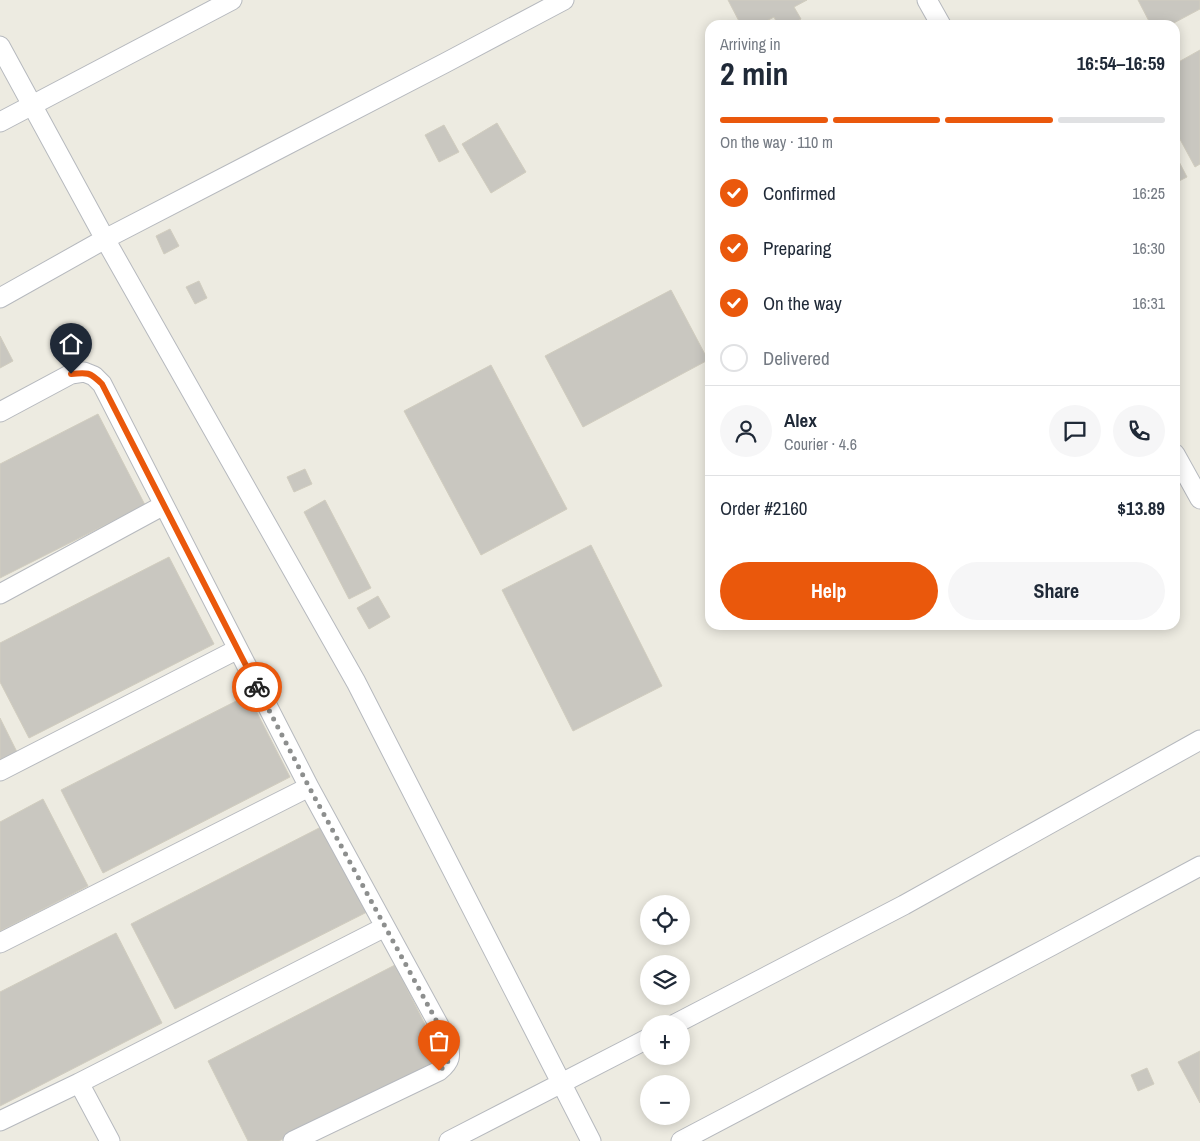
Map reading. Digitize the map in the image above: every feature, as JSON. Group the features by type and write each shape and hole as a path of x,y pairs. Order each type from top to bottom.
{"street":[{"path":"0,122 203,7 232,0"},
{"path":"0,298 105,239 564,0"},
{"path":"927,0 938,20"},
{"path":"0,46 105,239 356,682 591,1141"},
{"path":"0,412 71,374 84,372 94,376 102,384 309,787 448,1042 450,1054 447,1064 439,1071 293,1141"},
{"path":"1180,463 1200,499"},
{"path":"0,594 164,505"},
{"path":"0,771 238,650"},
{"path":"690,1016 904,905 1200,740"},
{"path":"0,943 309,787"},
{"path":"681,1141 1200,866"},
{"path":"0,1121 79,1083 385,927"},
{"path":"448,1141 640,1043"},
{"path":"79,1083 110,1141"}],"building":[{"path":"728,0 807,0 794,7 801,19 799,20 776,20 774,17 768,20 738,20"},
{"path":"1138,0 1200,0 1200,9 1179,20 1148,20"},
{"path":"1200,50 1200,164 1195,167 1180,139 1180,61"},
{"path":"497,123 526,172 491,193 462,144"},
{"path":"444,125 459,152 439,162 425,135"},
{"path":"1180,164 1187,177 1180,180"},
{"path":"170,229 179,246 164,254 156,236"},
{"path":"199,281 207,298 195,304 186,287"},
{"path":"671,290 705,354 705,362 583,427 545,356"},
{"path":"0,336 13,361 0,368"},
{"path":"491,365 567,509 481,555 404,411"},
{"path":"98,414 145,505 0,578 0,464"},
{"path":"305,469 312,484 294,492 287,477"},
{"path":"325,500 371,588 349,599 304,512"},
{"path":"591,545 662,686 573,731 502,590"},
{"path":"169,557 214,644 29,738 0,682 0,643"},
{"path":"378,596 390,617 369,629 357,608"},
{"path":"248,695 290,777 103,873 61,790"},
{"path":"0,718 17,752 0,761"},
{"path":"43,799 88,886 0,931 0,822"},
{"path":"323,826 367,912 175,1009 131,924"},
{"path":"116,933 162,1023 0,1106 0,992"},
{"path":"395,965 442,1058 279,1141 248,1141 208,1061"},
{"path":"1200,1051 1200,1103 1178,1062"},
{"path":"1147,1068 1154,1084 1138,1091 1131,1075"}],"way so far":[{"path":"257,687 309,787 448,1042 450,1054 447,1064 439,1071"}],"route":[{"path":"71,374 84,372 94,376 102,384 257,687"}]}
